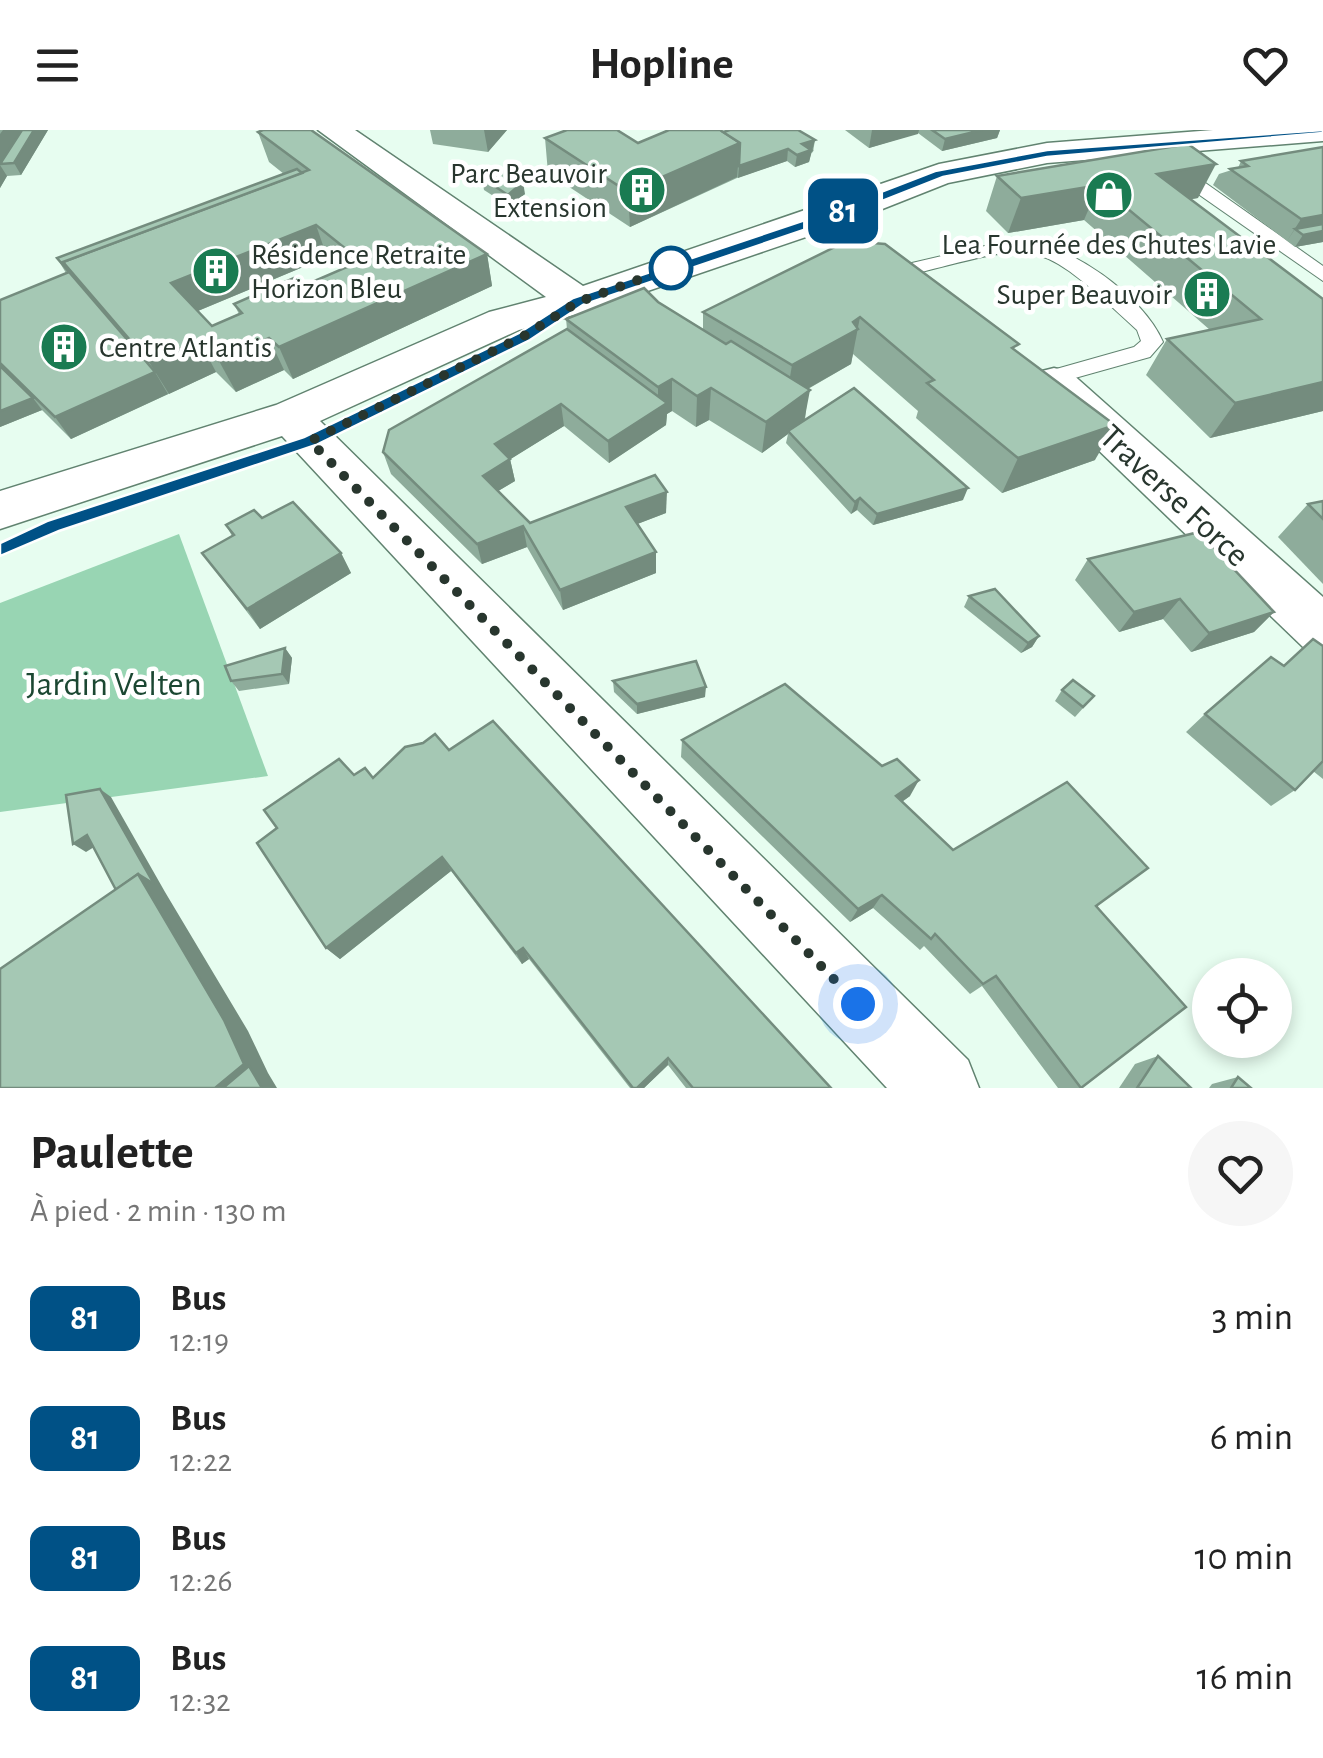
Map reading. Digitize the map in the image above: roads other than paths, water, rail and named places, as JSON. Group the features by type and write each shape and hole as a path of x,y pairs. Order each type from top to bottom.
{"street":[{"path":"1010,130 1047,154"},
{"path":"338,131 578,302"},
{"path":"0,548 524,336 578,302 834,215 940,174 1047,154 1234,132 1323,131"},
{"path":"834,215 954,306"},
{"name":"Traverse Force","path":"1034,366 1323,631"},
{"path":"0,510 301,429"},
{"path":"301,429 940,1088"}],"lane":[{"path":"1141,144 1323,275"},
{"path":"906,270 1019,244 1040,248 1062,256 1146,326 1152,342 1142,352 1034,366"}],"place":[{"name":"Parc Beauvoir Extension","path":"642,190"},
{"name":"Lea Fournée des Chutes Lavie","path":"1109,195"},
{"name":"Résidence Retraite Horizon Bleu","path":"216,271"},
{"name":"Super Beauvoir","path":"1207,294"},
{"name":"Centre Atlantis","path":"64,347"}],"park label":[{"name":"Jardin Velten","path":"114,683"}]}
